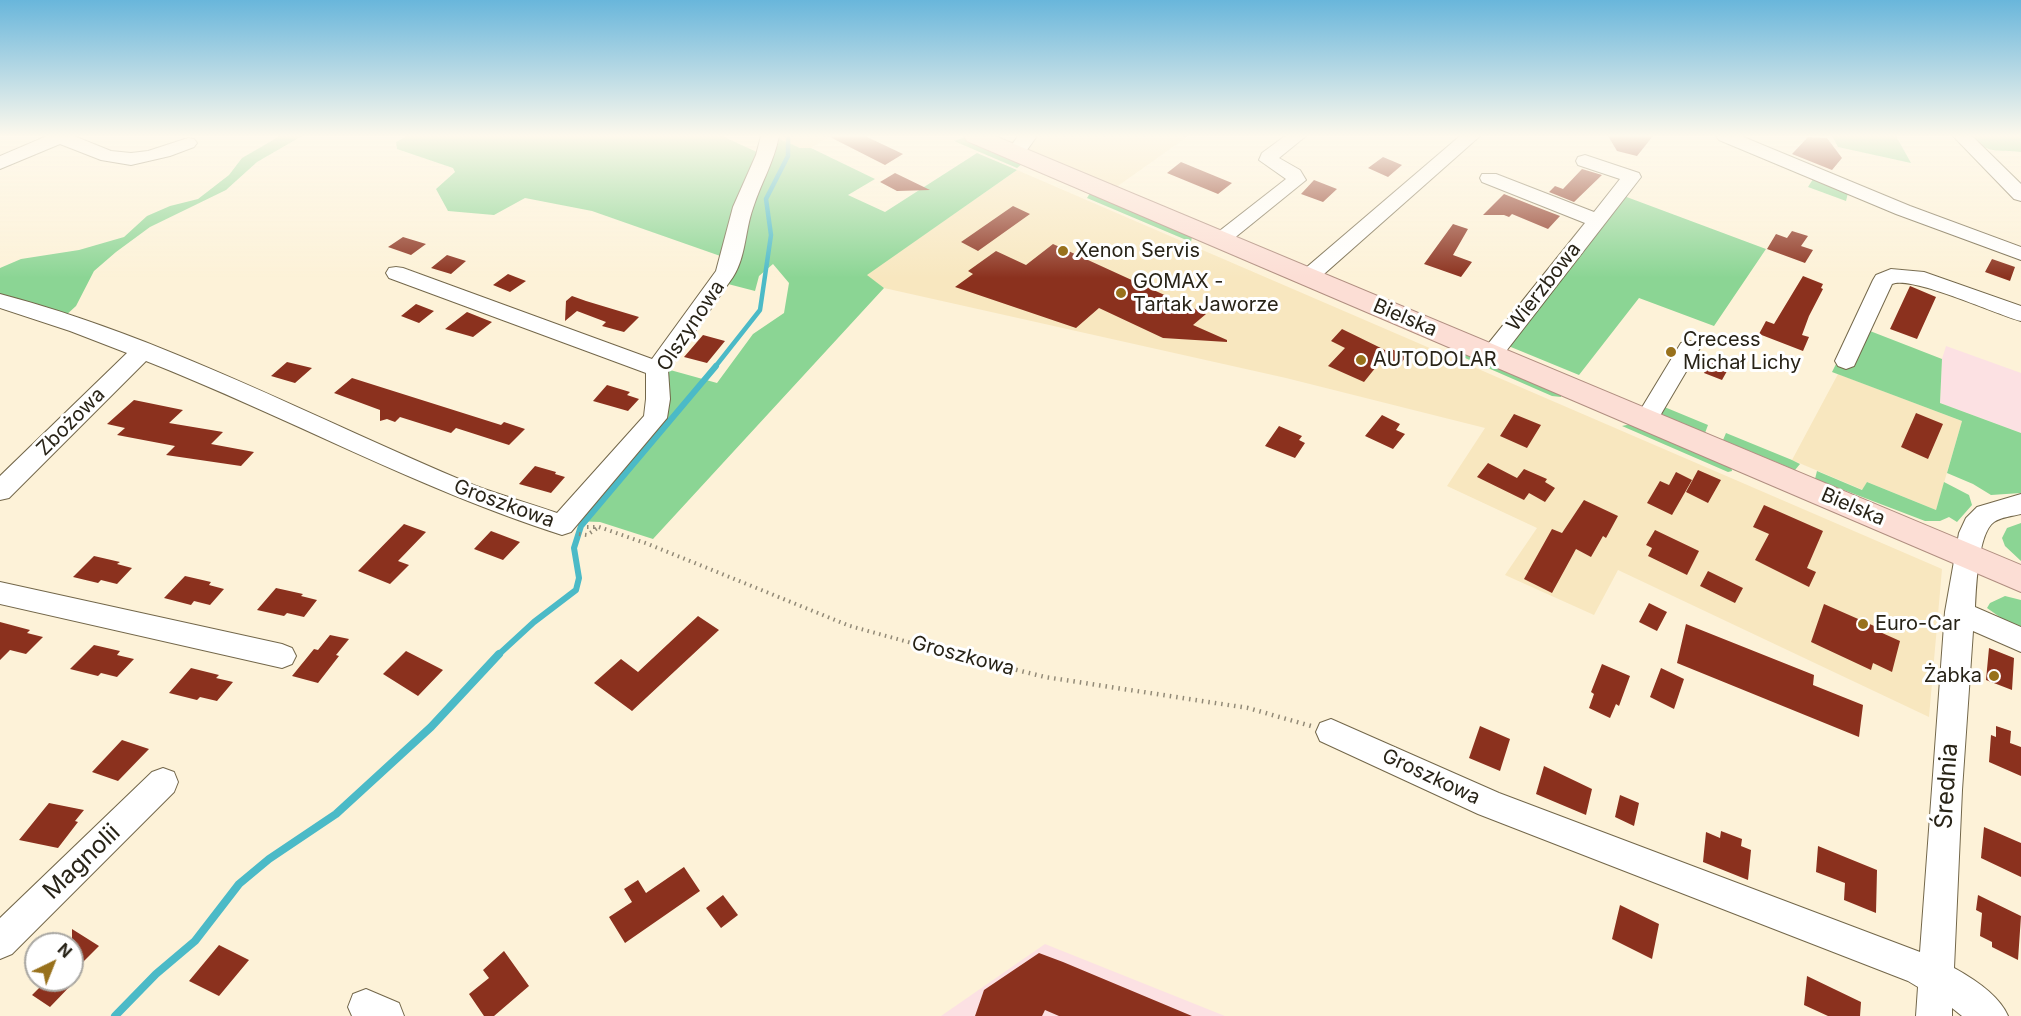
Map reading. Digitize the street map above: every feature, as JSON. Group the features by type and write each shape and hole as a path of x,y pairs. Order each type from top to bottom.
{"main road":[{"name":"Bielska","path":"1101,183 1220,240 2021,579"}],"street":[{"name":"Olszynowa","path":"562,525 655,418 658,399 657,369 726,272 733,255 742,208 753,183"},
{"path":"1220,240 1292,183"},
{"path":"1308,277 1416,183"},
{"name":"Wierzbowa","path":"1503,183 1596,220"},
{"name":"Wierzbowa","path":"1492,354 1627,183"},
{"path":"1839,183 2021,254"},
{"path":"2009,183 2021,195"},
{"path":"396,273 657,369"},
{"path":"1846,361 1883,280 1891,275 1917,277 2021,314"},
{"name":"Groszkowa","path":"0,301 78,326 220,381 464,491 562,525"},
{"path":"0,322 30,311"},
{"path":"1646,420 1689,348"},
{"name":"Zbożowa","path":"0,492 142,352"},
{"name":"Średnia","path":"1934,1016 1945,802 1959,612 1972,533 1980,519 1997,509 2021,504"},
{"path":"0,593 282,656"},
{"path":"1959,612 2021,640"},
{"name":"Groszkowa","path":"1331,732 1489,804 1936,977 1954,987 1990,1016"},
{"name":"Magnolii","path":"0,942 163,782"}],"path":[{"name":"Groszkowa","path":"562,525 599,528 648,544 850,626 952,654 1045,677 1248,708 1331,732"},
{"path":"586,535 599,528"}],"shaded area":[{"path":"998,183 1048,183 1942,569 1929,717 1618,570 1594,615 1505,575 1537,528 1447,486 1485,428 1286,378 884,288 866,275"},
{"path":"1104,183 1121,183 1115,188"},
{"path":"1946,346 2021,373 2021,433 1940,403 1942,359"},
{"path":"1838,374 1962,421 1936,510 1867,482 1863,490 1792,460"},
{"path":"1045,944 1225,1016 941,1016"}],"green space":[{"path":"218,183 233,183 226,190 150,227 116,252 94,271 76,306 64,317 0,295 0,268 21,259 79,250 124,237 147,216 170,206 198,199"},
{"path":"442,183 749,183 726,258 592,211 525,198 494,215 448,211 436,189"},
{"path":"760,183 868,183 848,195 885,212 930,183 998,183 867,275 884,288 653,539 600,522 574,521 659,423 663,368 717,383 753,334 784,313 789,283 773,264 759,276 755,291 728,284 739,255 749,209"},
{"path":"1810,183 1829,183 1848,193 1846,201 1808,187"},
{"path":"1090,193 1192,237 1191,242 1087,198"},
{"path":"1624,196 1766,249 1714,326 1639,298 1579,375 1506,345"},
{"path":"1870,331 1942,359 1940,403 2021,433 2021,493 1991,495 1947,473 1962,421 1832,372 1838,360"},
{"path":"1451,347 1561,395 1561,397 1552,396 1449,351"},
{"path":"1662,406 1708,425 1705,433 1658,413"},
{"path":"1631,424 1731,465 1732,471 1728,472 1622,426"},
{"path":"1726,433 1800,464 1795,470 1723,440"},
{"path":"1817,471 1862,490 1867,482 1936,510 1944,482 1969,495 1972,505 1957,522 1949,517 1940,521 1925,521 1815,479"},
{"path":"2021,523 2021,561 2005,546 2002,538 2007,528"},
{"path":"2005,596 2021,600 2021,632 1987,608 1990,603"}],"building":[{"path":"883,183 916,183 930,190 897,191"},
{"path":"1192,183 1231,183 1218,194"},
{"path":"1311,183 1323,183 1337,189 1323,202 1301,194"},
{"path":"1568,183 1593,183 1574,202 1549,192 1555,186 1563,189"},
{"path":"1504,194 1560,216 1548,229 1512,214 1509,217 1483,215"},
{"path":"1013,206 1030,214 978,251 961,242"},
{"path":"1453,224 1468,229 1453,255 1472,262 1461,277 1424,264"},
{"path":"1792,231 1808,236 1801,246 1813,250 1805,263 1767,249 1776,234 1787,238"},
{"path":"403,237 426,244 411,255 388,247"},
{"path":"1053,244 1206,314 1193,325 1227,342 1163,338 1099,308 1076,328 955,287 973,274 968,271 996,251 1026,265"},
{"path":"447,255 466,261 451,274 431,268"},
{"path":"1992,259 2015,267 2010,281 1985,272"},
{"path":"508,274 526,281 510,292 493,285"},
{"path":"1803,276 1823,284 1821,288 1823,289 1802,335 1809,337 1803,351 1759,334 1766,321 1774,324"},
{"path":"1910,286 1936,297 1917,339 1890,329"},
{"path":"572,296 639,317 624,332 602,326 606,322 577,311 565,321 566,301"},
{"path":"416,304 434,311 419,323 401,316"},
{"path":"467,312 492,322 473,337 445,329"},
{"path":"1342,329 1387,351 1389,348 1407,356 1396,369 1380,362 1364,382 1328,366 1345,348 1331,341"},
{"path":"703,335 725,341 707,363 684,357"},
{"path":"1714,357 1731,364 1722,380 1704,373"},
{"path":"287,362 312,368 295,383 271,376"},
{"path":"352,378 501,425 504,422 525,429 509,445 456,428 451,433 400,417 395,422 387,419 380,421 380,410 334,393"},
{"path":"607,385 630,392 627,395 639,399 628,411 593,401"},
{"path":"134,400 183,410 169,423 223,432 211,444 254,452 241,466 166,455 175,446 117,435 125,428 107,424"},
{"path":"1916,413 1943,424 1928,459 1901,447"},
{"path":"1514,414 1541,425 1527,448 1500,436"},
{"path":"1382,415 1400,424 1396,430 1405,434 1393,449 1365,436"},
{"path":"1279,426 1302,436 1299,440 1305,443 1295,458 1265,446"},
{"path":"1488,463 1517,478 1524,469 1547,479 1545,482 1555,488 1545,502 1529,493 1524,500 1477,477"},
{"path":"535,466 565,477 551,493 519,484"},
{"path":"1698,470 1721,480 1708,503 1686,492"},
{"path":"1676,472 1692,480 1672,515 1647,503 1660,481 1669,485"},
{"path":"1584,500 1618,516 1606,538 1603,536 1591,557 1576,549 1552,593 1524,579 1552,529 1562,533"},
{"path":"1764,505 1823,531 1807,568 1816,572 1809,587 1755,560 1769,534 1753,527"},
{"path":"404,524 426,532 398,561 409,565 390,584 358,571"},
{"path":"1655,530 1699,551 1687,575 1648,556 1652,548 1646,545"},
{"path":"491,531 520,542 503,560 474,549"},
{"path":"94,556 120,562 117,564 132,568 117,584 101,580 98,583 73,577"},
{"path":"1708,571 1743,588 1735,603 1700,586"},
{"path":"185,576 211,582 209,585 224,589 210,605 194,601 191,605 164,598"},
{"path":"276,588 303,594 301,596 317,600 304,617 287,613 284,616 257,610"},
{"path":"1649,603 1667,612 1657,631 1639,622"},
{"path":"1824,604 1881,629 1880,632 1900,641 1892,672 1873,663 1871,670 1811,642"},
{"path":"698,616 719,630 632,711 594,683 621,659 638,672"},
{"path":"0,622 30,630 27,633 43,637 26,654 10,650 0,660"},
{"path":"1686,624 1814,675 1813,685 1863,705 1859,737 1677,663"},
{"path":"330,635 349,639 318,683 292,676 314,649 318,650"},
{"path":"94,645 120,651 117,655 134,659 117,677 101,673 98,676 70,669"},
{"path":"1989,648 2014,658 2012,690 1986,680"},
{"path":"406,651 443,670 418,696 383,674"},
{"path":"1602,664 1630,676 1619,706 1616,704 1610,718 1589,708 1594,694 1591,692"},
{"path":"191,668 219,675 216,678 233,682 217,701 200,697 197,700 169,693"},
{"path":"1661,668 1684,679 1674,709 1650,697"},
{"path":"1480,726 1510,739 1500,771 1469,758"},
{"path":"1996,726 2011,731 2010,743 2021,747 2021,776 1989,762 1991,735 1996,737"},
{"path":"122,740 149,749 118,781 92,772"},
{"path":"1544,766 1592,789 1586,815 1536,794"},
{"path":"1620,795 1639,803 1634,826 1615,817"},
{"path":"49,803 84,810 75,821 78,822 58,848 19,840"},
{"path":"1984,827 2021,843 2021,877 1981,858"},
{"path":"1721,831 1742,839 1741,846 1751,850 1748,880 1703,862 1706,832 1720,838"},
{"path":"1818,846 1877,870 1876,913 1844,900 1845,883 1816,872"},
{"path":"684,867 700,891 625,943 609,917 632,902 624,889 638,880 646,893"},
{"path":"723,895 738,915 721,928 706,908"},
{"path":"1978,895 2021,916 2018,960 1992,947 1992,942 1980,936 1982,913 1976,910"},
{"path":"1620,905 1659,924 1652,959 1612,939"},
{"path":"84,937 99,946 84,961"},
{"path":"219,945 249,960 219,996 189,981"},
{"path":"504,951 529,986 494,1016 484,1016 469,994 489,978 483,970"},
{"path":"1039,953 1192,1016 1059,1016 1045,1010 1042,1016 975,1016 984,990"},
{"path":"1807,976 1861,1002 1860,1016 1828,1016 1804,1005"},
{"path":"35,992 64,992 50,1007 32,995"}],"waterway":[{"path":"715,367 760,310 771,235 766,199 774,183"},
{"path":"498,655 534,622 576,590 579,578 574,548 581,526 716,366"},
{"path":"115,1016 156,974 195,941 239,884 269,859 336,814 431,727 498,655"}],"place":[{"name":"Xenon Servis","path":"1063,251"},
{"name":"GOMAX - Tartak Jaworze","path":"1121,293"},
{"name":"Crecess Michał Lichy","path":"1671,352"},
{"name":"AUTODOLAR","path":"1361,360"},
{"name":"Euro-Car","path":"1863,624"},
{"name":"Żabka","path":"1994,676"}]}
